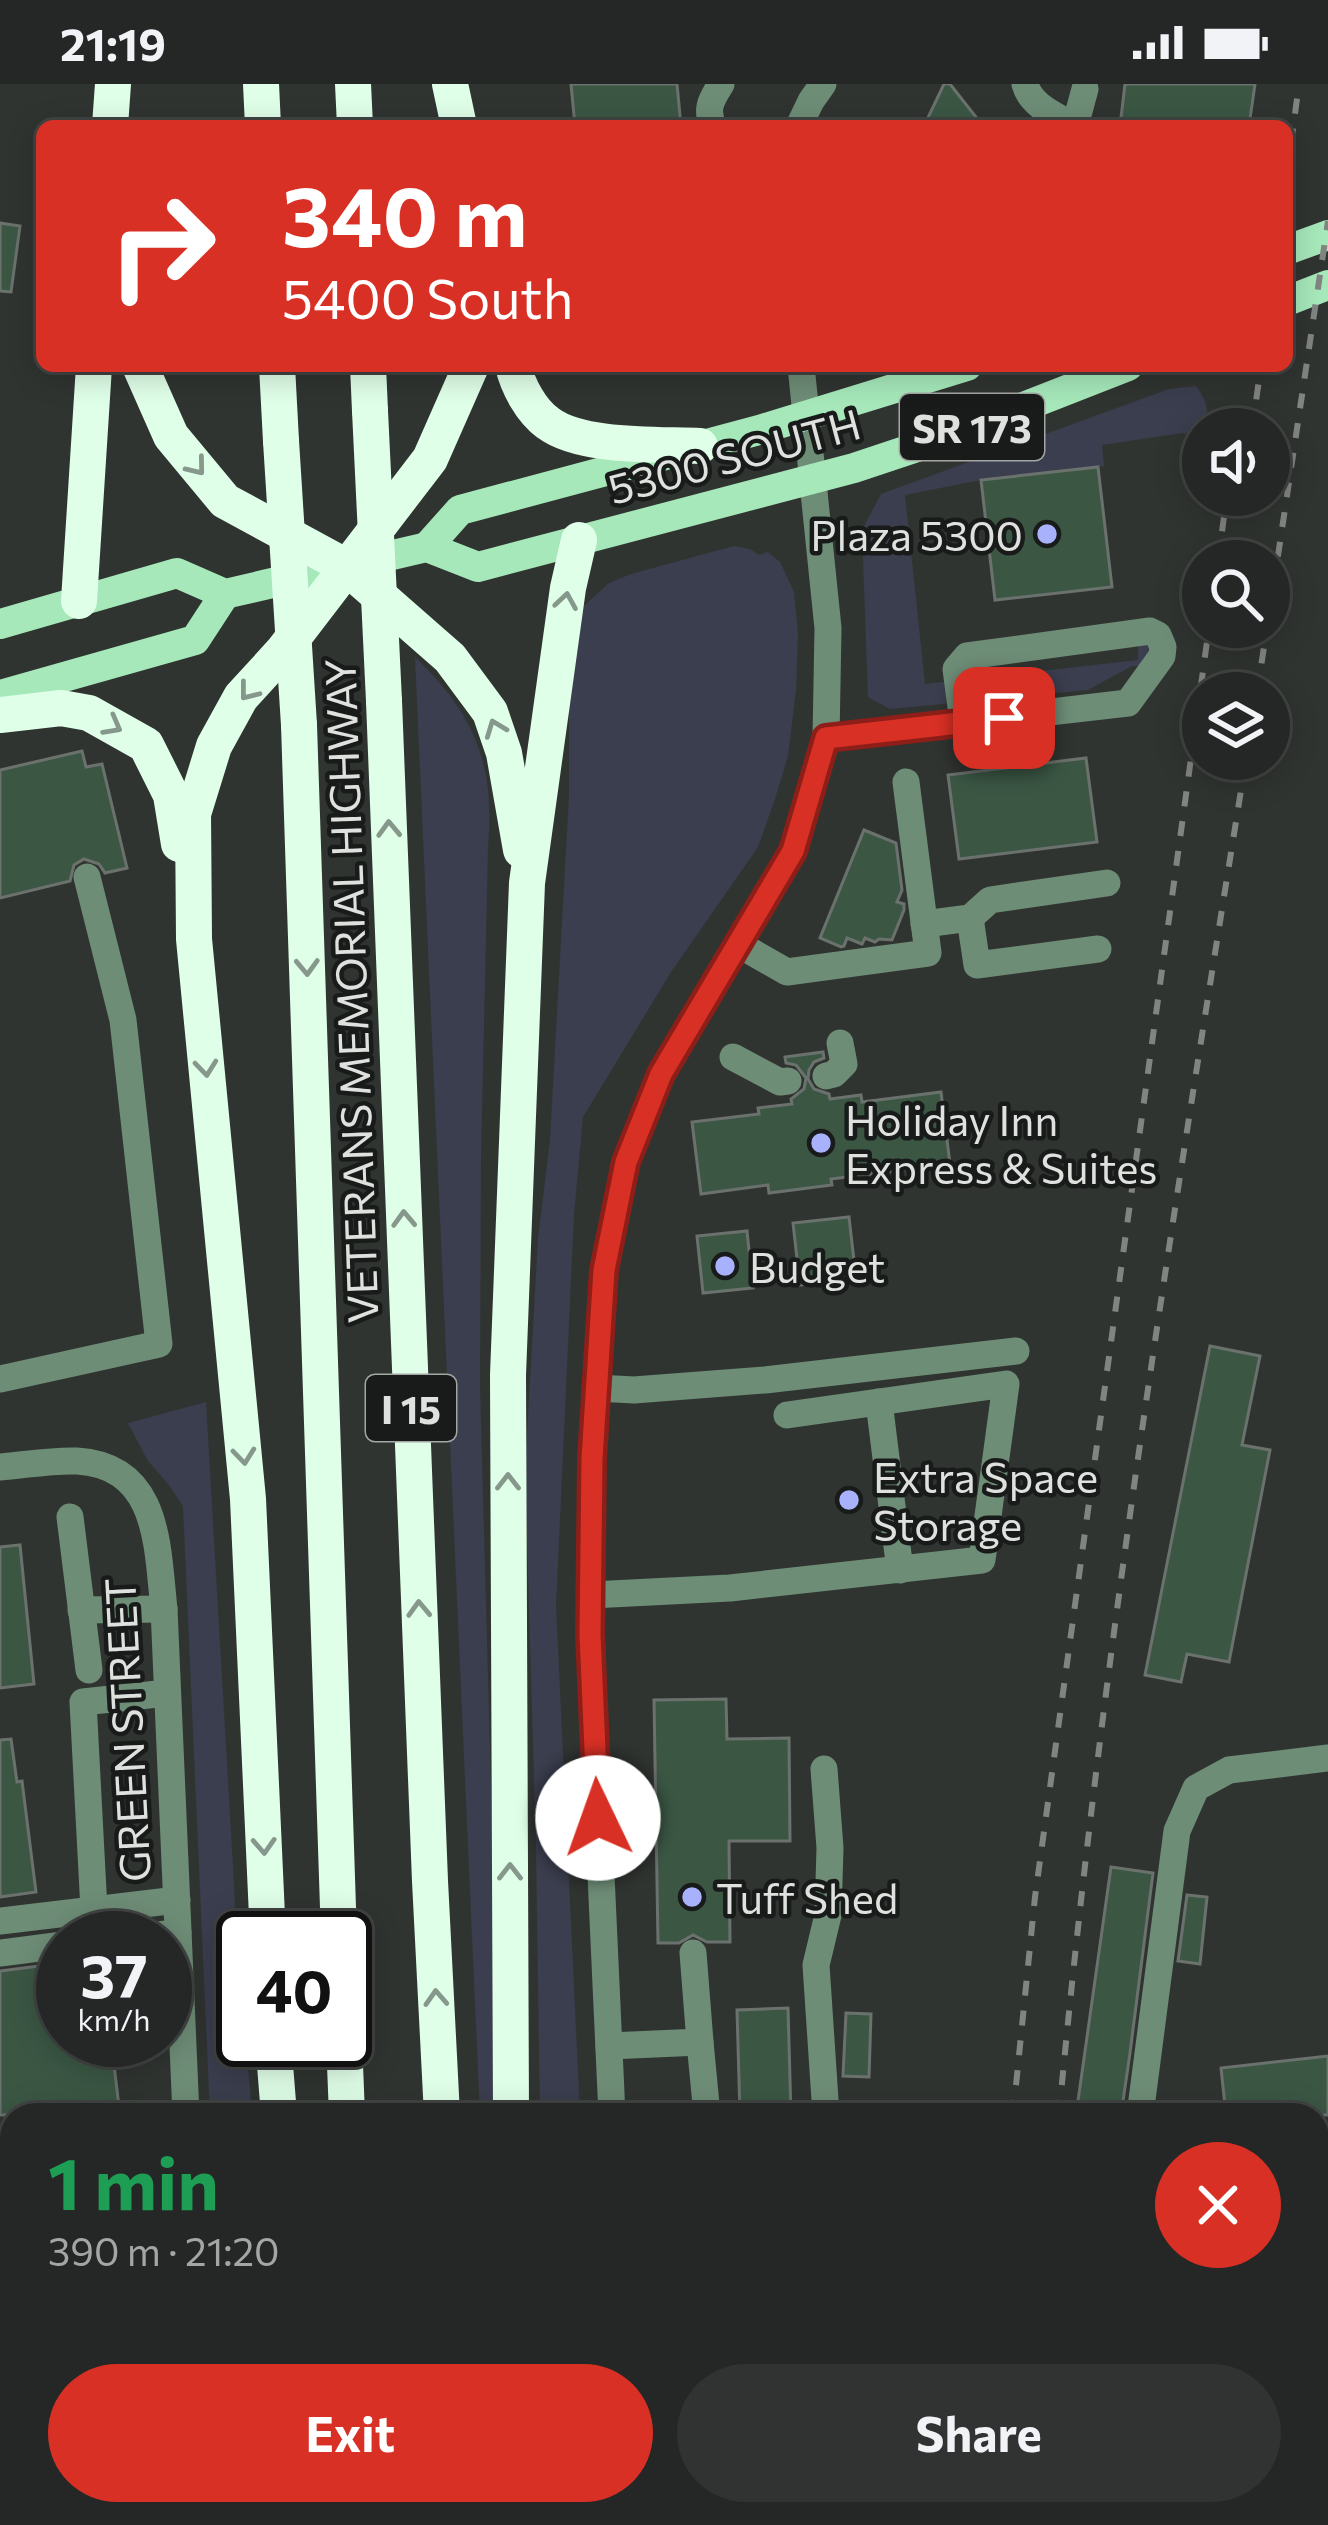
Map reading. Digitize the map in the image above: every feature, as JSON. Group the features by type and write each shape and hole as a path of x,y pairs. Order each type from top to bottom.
{"highway":[{"path":"110,120 113,84"},
{"path":"261,84 263,120"},
{"path":"353,84 355,120"},
{"path":"450,84 458,120"},
{"path":"79,601 94,372"},
{"path":"143,372 171,436 225,501 345,566 450,658 490,712 504,753 527,883"},
{"name":"VETERANS MEMORIAL HIGHWAY","path":"277,372 299,724 338,1911"},
{"name":"VETERANS MEMORIAL HIGHWAY","path":"368,372 441,2103"},
{"path":"194,939 193,814 214,746 242,697 283,651 430,459 469,372"},
{"path":"514,372 518,386 547,423 565,431 595,441 700,446"},
{"path":"511,2103 508,1375 527,883 568,587 579,540"},
{"path":"0,715 62,708 88,713 146,745 171,795 194,939 248,1499 267,1911"},
{"path":"275,2067 278,2103"},
{"path":"345,2067 347,2103"}],"main road":[{"path":"1293,248 1328,235"},
{"path":"1293,299 1328,285"},
{"name":"5300 SOUTH","path":"427,547 460,510 700,446 948,372"},
{"name":"5300 SOUTH","path":"225,594 427,547 478,567 813,479 944,438 1113,372"},
{"path":"0,624 177,573 225,594 195,640 0,695"}],"street":[{"path":"710,120 709,104 721,84"},
{"path":"802,120 823,84"},
{"path":"1024,84 1033,101 1065,120"},
{"path":"1077,120 1085,89"},
{"path":"611,2103 590,1595 592,1459 604,1270 626,1162 661,1074 793,851 826,738 828,628 802,372"},
{"path":"826,738 1128,703 1162,656 1163,647 1158,635 1150,631 967,656 956,669 963,722"},
{"path":"738,944 787,972 928,953 907,782"},
{"path":"0,1379 159,1344 123,1020 87,877"},
{"path":"924,924 970,918 990,900 1107,884"},
{"path":"970,918 976,965 1098,949"},
{"path":"826,1076 844,1064 840,1043"},
{"path":"733,1057 780,1082 788,1081"},
{"path":"597,1388 636,1390 765,1380 1016,1351"},
{"path":"590,1595 730,1588 982,1560 1006,1384 787,1415"},
{"path":"879,1402 900,1570"},
{"name":"GREEN STREET","path":"0,1467 76,1461 102,1466 127,1479 149,1508 164,1609 177,1911"},
{"path":"70,1516 89,1670"},
{"path":"81,1610 164,1609"},
{"path":"94,1910 83,1702 167,1693"},
{"path":"1142,2103 1177,1831 1196,1788 1229,1770 1328,1758"},
{"path":"824,1769 830,1848 828,1915 816,1965 825,2103"},
{"path":"0,1921 177,1900"},
{"path":"0,1953 36,1949"},
{"path":"693,1953 706,2103"},
{"path":"609,2046 700,2042"},
{"name":"GREEN STREET","path":"184,2067 185,2103"}],"shaded area":[{"path":"1196,386 1206,408 1182,408 1182,433 1102,445 1104,466 981,480 905,495 925,684 1138,660 1138,641 1156,645 1139,666 1088,690 890,709 868,697 862,530 881,494 1169,389"},
{"path":"734,546 759,555 768,552 780,562 794,592 796,690 788,756 758,847 671,972 583,1117 574,1214 556,1606 579,2103 540,2103 525,1469 569,796 569,658 580,603 585,605 609,583"},
{"path":"415,657 466,721 477,743 488,790 480,1386 500,2103 479,2103"},
{"path":"206,1402 236,1911 216,1911 216,2067 248,2067 251,2103 209,2103 183,1506 148,1461 128,1423"}],"building":[{"path":"571,84 677,84 680,120 574,120"},
{"path":"944,84 950,84 978,120 927,120"},
{"path":"1125,84 1255,84 1250,120 1121,120"},
{"path":"0,223 20,226 11,292 0,291"},
{"name":"Plaza 5300","path":"1098,467 1112,587 995,600 981,480"},
{"path":"82,751 86,767 102,764 127,868 105,873 99,864 84,859 74,865 70,881 0,898 0,770"},
{"path":"1086,758 1097,842 959,859 948,775"},
{"path":"864,830 896,843 902,890 897,902 904,904 904,910 892,940 865,938 862,944 847,938 841,947 820,938"},
{"name":"Holiday Inn Express & Suites","path":"823,1052 824,1058 814,1062 808,1079 830,1099 861,1095 862,1102 941,1092 950,1164 831,1179 832,1185 769,1193 768,1185 701,1194 692,1122 759,1114 758,1108 792,1104 806,1078 785,1057"},
{"path":"849,1217 856,1278 800,1285 793,1223"},
{"name":"Budget","path":"747,1231 753,1288 703,1293 697,1236"},
{"path":"1210,1346 1260,1356 1242,1445 1270,1450 1229,1662 1187,1654 1181,1682 1145,1675"},
{"path":"20,1545 34,1684 0,1688 0,1547"},
{"path":"726,1699 727,1739 789,1738 790,1841 729,1841 730,1942 707,1942 693,1935 679,1943 658,1943 654,1700"},
{"path":"11,1739 17,1782 22,1781 36,1892 0,1897 0,1740"},
{"path":"1111,1867 1153,1873 1123,2103 1078,2103"},
{"path":"1187,1895 1207,1897 1200,1964 1178,1961"},
{"path":"36,1966 36,2067 114,2067 119,2103 0,2103 0,1971"},
{"path":"788,2008 791,2103 740,2103 737,2010"},
{"path":"846,2013 871,2014 869,2077 843,2076"},
{"path":"1328,2056 1328,2103 1225,2103 1221,2068"}],"railway":[{"path":"1293,128 1299,84"},
{"path":"1280,540 1328,221"},
{"path":"1255,408 1260,372"},
{"path":"1221,540 1224,516"},
{"path":"1014,2103 1035,1897 1206,648"},
{"path":"1260,672 1264,648"},
{"path":"1060,2103 1118,1605 1243,780"}],"place":[{"name":"Plaza 5300","path":"1047,534"},
{"name":"Holiday Inn Express & Suites","path":"821,1143"},
{"name":"Budget","path":"725,1266"},
{"name":"Extra Space Storage","path":"849,1500"},
{"name":"Tuff Shed","path":"692,1897"}],"route":[{"path":"598,1818 590,1635 592,1459 604,1270 626,1162 661,1074 793,851 826,738 1004,718"}]}
